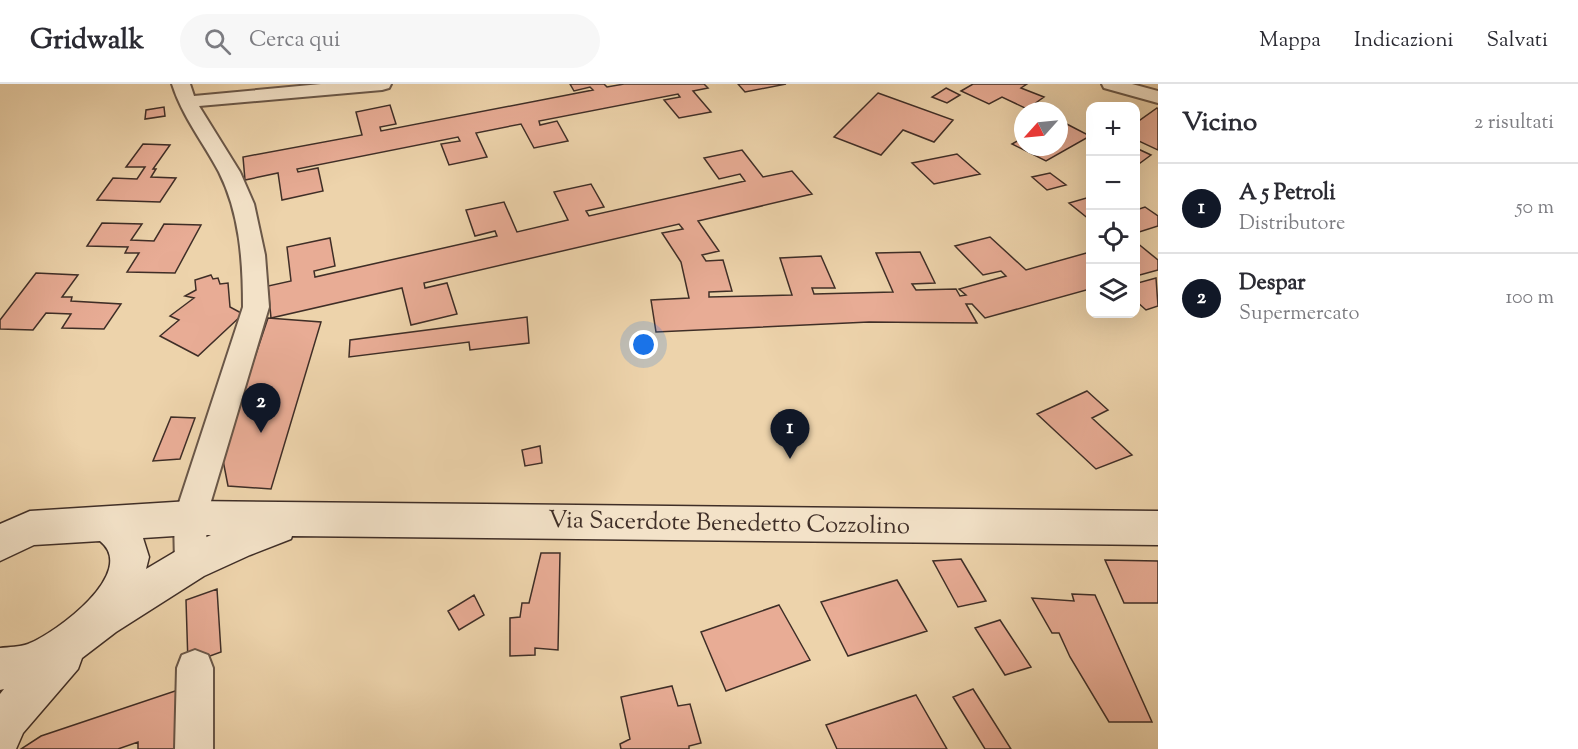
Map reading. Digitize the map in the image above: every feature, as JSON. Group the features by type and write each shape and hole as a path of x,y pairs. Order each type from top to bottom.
{"main road":[{"name":"Via Sacerdote Benedetto Cozzolino","path":"10,531 190,518 1158,528"},
{"name":"Via Sacerdote Benedetto Cozzolino","path":"0,669 33,664 191,563 239,541 300,519"},
{"path":"0,733 8,718 90,628 122,586 130,557 124,537 106,523"}],"street":[{"path":"191,563 190,518 256,307 256,277 251,239 230,173 183,93 382,84"},
{"path":"1111,84 1158,97"},
{"path":"194,749 195,668"}],"building":[{"path":"570,84 604,84 607,87 624,84 704,84 708,88 693,91 711,112 679,118 664,100 680,97 678,94 539,121 540,125 557,121 568,141 534,148 521,124 476,133 487,157 449,165 441,144 460,141 458,137 297,169 298,172 318,168 323,191 282,200 278,173 245,180 243,157 362,135 356,112 390,105 396,124 380,127 381,131 593,90 590,87 574,91"},
{"path":"738,84 786,84 745,92"},
{"path":"973,84 1027,84 1021,88 1044,97 1037,102 1014,103 1002,97 989,104 961,91"},
{"path":"946,88 960,95 947,103 932,97"},
{"path":"878,93 953,120 934,142 903,130 881,155 834,137"},
{"path":"164,107 165,116 145,119 146,110"},
{"path":"1158,109 1158,150 1140,141 1140,120"},
{"path":"1068,125 1086,134 1086,138 1068,148"},
{"path":"143,144 170,145 153,169 156,169 151,177 176,178 160,202 97,200 113,178 137,179 145,167 126,167"},
{"path":"742,150 763,177 792,171 812,194 698,221 719,251 702,255 706,261 723,260 732,291 709,292 709,297 792,295 780,258 821,256 835,288 812,288 814,294 893,292 876,253 920,252 935,283 912,284 916,290 956,289 960,296 966,295 959,289 1006,276 1001,271 983,275 955,246 990,237 1026,270 1086,253 1086,290 985,318 972,304 966,304 977,323 869,322 656,332 651,300 689,298 681,262 662,233 683,229 679,224 424,283 425,288 447,283 457,314 411,325 402,288 271,318 268,286 291,281 287,247 330,238 335,266 314,271 315,277 497,236 495,231 475,236 466,210 504,202 517,232 568,220 554,192 591,184 604,207 586,211 589,216 745,181 740,174 719,179 704,158"},
{"path":"1140,150 1151,155 1140,163"},
{"path":"957,154 980,174 934,184 912,163"},
{"path":"1036,156 1055,156 1046,161"},
{"path":"1050,173 1066,185 1047,190 1032,177"},
{"path":"1086,198 1086,217 1069,203"},
{"path":"1145,207 1158,216 1158,226 1140,232 1140,209"},
{"path":"102,223 142,224 131,240 154,241 164,224 201,225 175,273 127,272 139,253 125,253 128,247 87,246"},
{"path":"1140,245 1158,260 1158,270 1140,275"},
{"path":"36,273 78,275 62,297 72,297 71,301 121,304 104,329 62,328 71,314 46,313 33,330 0,329 0,320"},
{"path":"211,275 213,279 218,278 220,284 228,283 230,307 243,314 198,356 160,336 179,320 170,316 194,298 185,296 196,290 195,280"},
{"path":"1156,278 1158,306 1146,310 1140,305 1140,282"},
{"path":"527,317 529,343 470,350 469,342 349,357 350,340"},
{"path":"268,318 321,322 271,489 228,486 222,455"},
{"path":"1087,391 1108,410 1092,418 1132,455 1096,469 1037,414"},
{"path":"171,417 195,418 180,459 153,461"},
{"path":"540,446 542,463 525,466 522,450"},
{"path":"541,553 560,553 558,650 535,648 535,655 510,656 510,618 520,617 522,603 529,603"},
{"path":"961,559 986,601 958,607 933,561"},
{"path":"1105,560 1158,561 1158,603 1124,603"},
{"path":"897,580 927,631 848,656 821,602"},
{"path":"217,589 221,652 188,664 186,600"},
{"path":"1072,594 1095,595 1152,722 1109,722 1070,657 1059,633 1052,633 1032,598 1074,601"},
{"path":"474,595 484,615 459,630 448,611"},
{"path":"779,605 810,660 726,691 701,632"},
{"path":"1000,620 1031,667 1005,675 975,628"},
{"path":"672,686 678,706 690,704 701,743 689,746 689,749 621,749 620,744 630,739 621,697"},
{"path":"973,689 1011,749 985,749 953,697"},
{"path":"178,690 180,749 138,749 138,742 118,749 21,749 41,736"},
{"path":"916,695 947,749 837,749 826,725"}],"place":[{"name":"Despar","path":"261,433"},
{"name":"A 5 Petroli","path":"790,459"}]}
